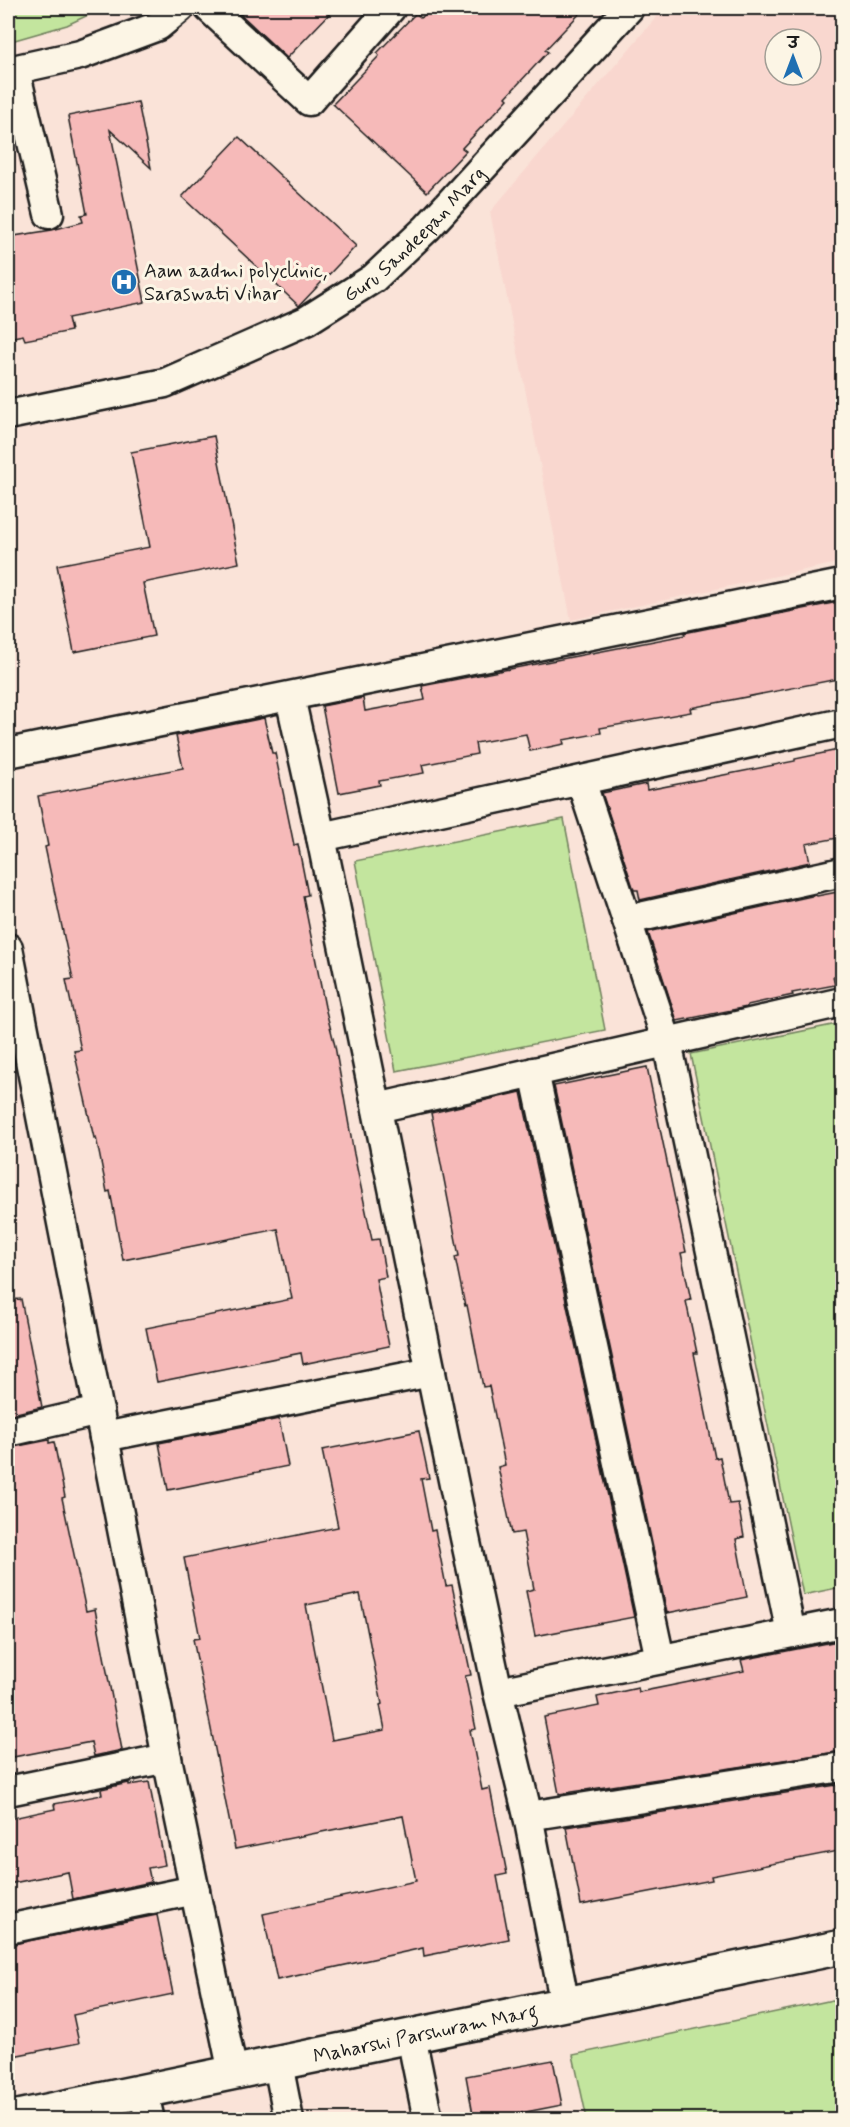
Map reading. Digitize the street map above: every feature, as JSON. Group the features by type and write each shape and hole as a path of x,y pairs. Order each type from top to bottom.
{"street":[{"path":"49,214 11,70 80,55 158,26 180,8"},
{"path":"209,8 309,101 391,8"},
{"name":"Guru Sandeepan Marg","path":"8,415 165,383 306,321 374,278 427,228 629,8"},
{"path":"8,753 843,584"},
{"path":"290,697 498,1692 528,1816 565,2004"},
{"path":"321,837 843,723"},
{"path":"581,781 667,1042 791,1633"},
{"path":"627,920 843,872"},
{"path":"8,948 167,1758 233,2073"},
{"path":"377,1108 843,1002"},
{"path":"534,1072 660,1659"},
{"path":"8,1432 102,1424 431,1372"},
{"path":"498,1692 843,1623"},
{"path":"8,1791 167,1758"},
{"path":"528,1816 843,1767"},
{"path":"8,1929 195,1890"},
{"name":"Maharshi Parshuram Marg","path":"8,2120 146,2105 233,2073 843,1947"},
{"path":"411,2036 428,2120"},
{"path":"278,2064 289,2120"}],"shaded area":[{"path":"664,8 842,8 842,562 571,620 490,212"}],"green space":[{"path":"8,8 103,8 67,25 8,42"},
{"path":"564,819 605,1030 396,1071 355,861"},
{"path":"842,1023 842,1587 803,1595 691,1054"},
{"path":"842,1998 842,2119 587,2119 573,2055"}],"building":[{"path":"234,8 335,8 287,58"},
{"path":"432,8 585,8 545,50 548,52 462,148 466,151 427,192 333,104 379,56 377,53 416,13 421,18"},
{"path":"138,102 151,168 110,130 145,302 68,318 71,331 25,340 23,335 8,338 8,237 83,222 81,215 87,214 68,116"},
{"path":"239,137 356,246 299,306 182,197"},
{"path":"214,436 239,563 143,583 154,636 74,652 57,565 150,547 131,452"},
{"path":"843,601 843,678 690,708 691,712 600,728 601,733 563,740 564,744 530,751 526,734 475,743 477,754 422,765 424,773 379,781 380,785 339,793 322,706 363,698 365,711 425,700 422,686 685,635 684,633"},
{"path":"264,718 272,753 275,753 294,845 298,844 308,895 303,896 335,1046 372,1240 379,1239 386,1277 376,1279 389,1346 303,1364 301,1353 157,1382 146,1328 292,1299 278,1229 123,1260 110,1191 107,1192 96,1137 94,1138 74,1051 81,1050 66,980 73,979 45,847 48,846 38,796 183,768 176,736"},
{"path":"843,749 843,837 806,844 810,862 640,900 638,890 634,890 602,793 646,784 647,790 795,761 795,759"},
{"path":"843,891 843,975 833,977 835,985 792,993 793,995 747,1005 747,1007 677,1021 648,932"},
{"path":"647,1067 686,1252 681,1253 691,1300 686,1301 715,1458 720,1457 729,1504 738,1503 744,1537 736,1539 747,1597 667,1613 554,1086"},
{"path":"521,1092 634,1617 535,1636 526,1591 534,1589 523,1532 512,1534 498,1467 505,1465 489,1386 483,1387 467,1305 465,1306 455,1257 459,1256 431,1113"},
{"path":"21,1299 42,1407 8,1415 8,1300"},
{"path":"279,1419 288,1466 168,1490 159,1443"},
{"path":"419,1431 429,1478 421,1479 431,1531 435,1530 446,1586 452,1585 471,1675 465,1676 476,1729 470,1730 482,1790 490,1788 507,1874 497,1876 509,1939 424,1956 423,1948 277,1980 263,1914 416,1881 403,1816 235,1849 193,1639 200,1638 184,1558 338,1527 322,1450","holes":["360,1594 382,1704 380,1705 385,1730 332,1740 306,1605"]},
{"path":"49,1440 49,1443 54,1442 65,1497 62,1498 86,1611 95,1609 122,1750 94,1756 91,1742 8,1758 8,1448"},
{"path":"843,1640 843,1751 559,1794 544,1717 599,1706 597,1697 638,1688 639,1692 744,1671 741,1660"},
{"path":"149,1782 165,1865 148,1868 151,1882 73,1899 68,1872 8,1884 8,1819 55,1809 54,1804 102,1795 101,1789 129,1783 129,1785"},
{"path":"843,1784 843,1850 711,1876 712,1880 581,1905 566,1827"},
{"path":"157,1915 173,1994 73,2015 79,2043 8,2057 8,1945"},
{"path":"553,2060 562,2105 485,2120 474,2120 466,2076"}],"place":[{"name":"Aam aadmi polyclinic, Saraswati Vihar","path":"124,282"}]}
